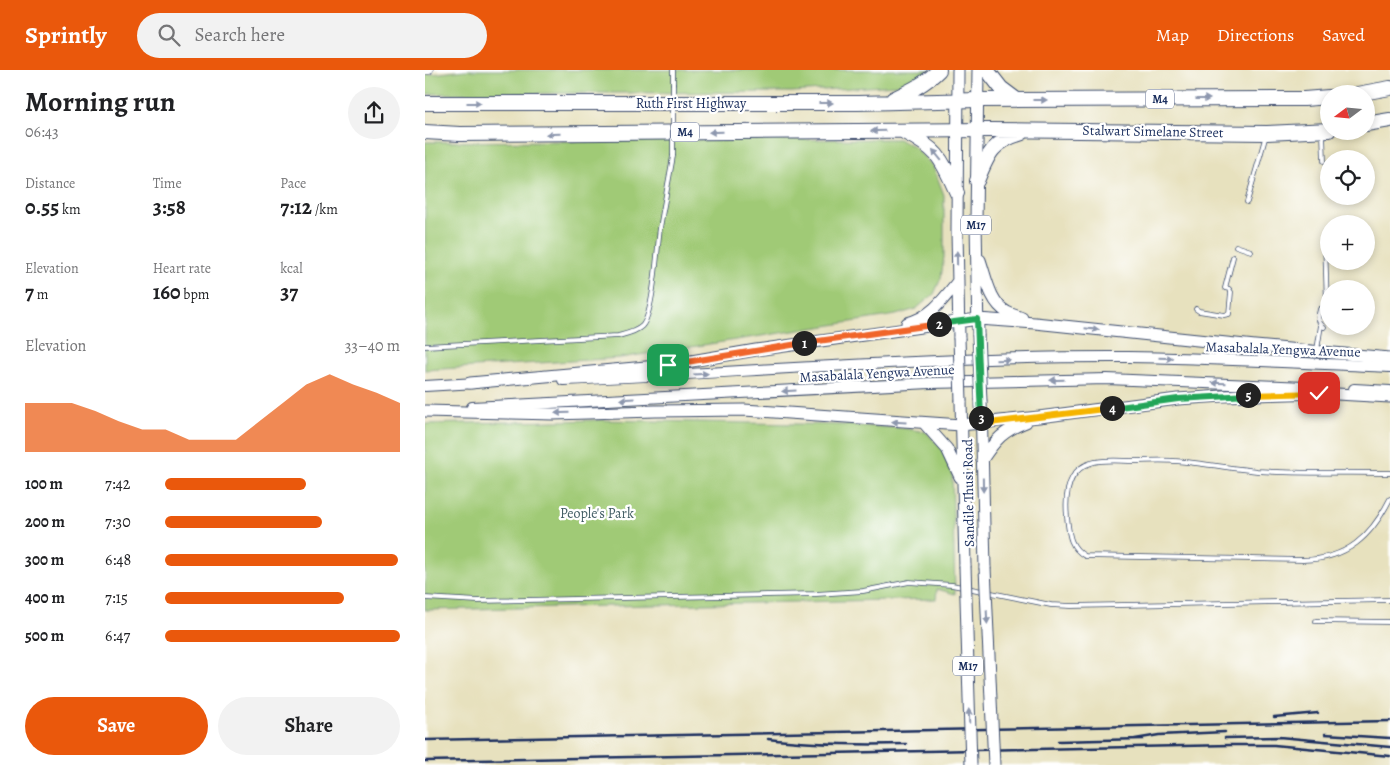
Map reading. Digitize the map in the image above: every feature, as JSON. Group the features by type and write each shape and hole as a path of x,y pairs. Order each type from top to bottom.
{"highway":[{"path":"885,102 914,90 939,70"},
{"path":"987,70 1001,88 1017,100"},
{"path":"1375,91 1390,88"},
{"name":"M4","path":"958,100 1320,97"},
{"name":"Ruth First Highway","path":"425,103 885,102 958,100"},
{"path":"1375,122 1390,120"},
{"path":"901,130 931,148 938,155 957,193"},
{"name":"Ruth First Highway","path":"425,132 460,134 957,130"},
{"name":"M4","path":"957,130 977,130"},
{"name":"Stalwart Simelane Street","path":"977,130 1267,133 1320,130"},
{"path":"977,181 993,148 1010,137 1032,130"}],"main road":[{"name":"Sandile Thusi Road","path":"958,70 959,338 971,765"},
{"name":"Sandile Thusi Road","path":"977,70 977,319 994,765"},
{"path":"977,249 989,288 997,303 1008,312 1035,323"},
{"path":"854,336 923,318 933,311 958,281"},
{"path":"470,383 668,365 977,319 1390,358"},
{"name":"Masabalala Yengwa Avenue","path":"425,386 942,361 1128,357 1390,367"},
{"name":"Masabalala Yengwa Avenue","path":"425,411 930,384 1107,379 1390,391"},
{"path":"425,411 553,414 744,410 961,425 1214,396 1319,393 1390,397"},
{"path":"982,460 995,441 1005,432 1039,417"},
{"path":"924,423 947,449 963,484"}],"lane":[{"path":"425,346 618,336 635,331 643,326 647,318 652,294 661,223 673,156 673,70"},
{"path":"1247,202 1267,133"},
{"path":"1236,246 1251,251"},
{"path":"1196,309 1199,312 1229,314 1231,292 1225,288 1233,257"},
{"path":"1317,352 1323,326 1319,319 1320,309 1327,306 1326,270"},
{"path":"1390,473 1260,471 1173,461 1118,460 1091,463 1081,469 1067,487 1066,503 1069,536 1072,545 1085,556 1303,560 1325,558 1344,551 1371,530 1382,515 1390,499"},
{"path":"425,598 478,601 816,594 863,591 909,582 952,585 1051,604 1071,606 1390,600"},
{"path":"1315,621 1390,622"}],"green space":[{"path":"465,70 930,70 910,83 792,92 425,94 425,75"},
{"path":"898,139 913,146 933,166 944,195 944,257 941,278 934,294 916,309 896,315 620,358 425,370 425,142"},
{"name":"People's Park","path":"599,420 846,425 902,428 926,432 942,449 952,470 955,594 937,589 936,599 425,610 425,424"}],"railway":[{"path":"1274,717 1318,713"},
{"path":"425,740 1390,721"},
{"path":"1135,739 1159,735 1225,732"},
{"path":"1325,734 1390,738"},
{"path":"1225,738 1279,737 1390,747"},
{"path":"768,739 837,744 906,744"},
{"path":"1058,741 1143,739"},
{"path":"425,761 1231,745 1274,745 1390,756"}],"route":[{"path":"668,365 756,350 977,319 981,424 1178,399 1319,393"}]}
